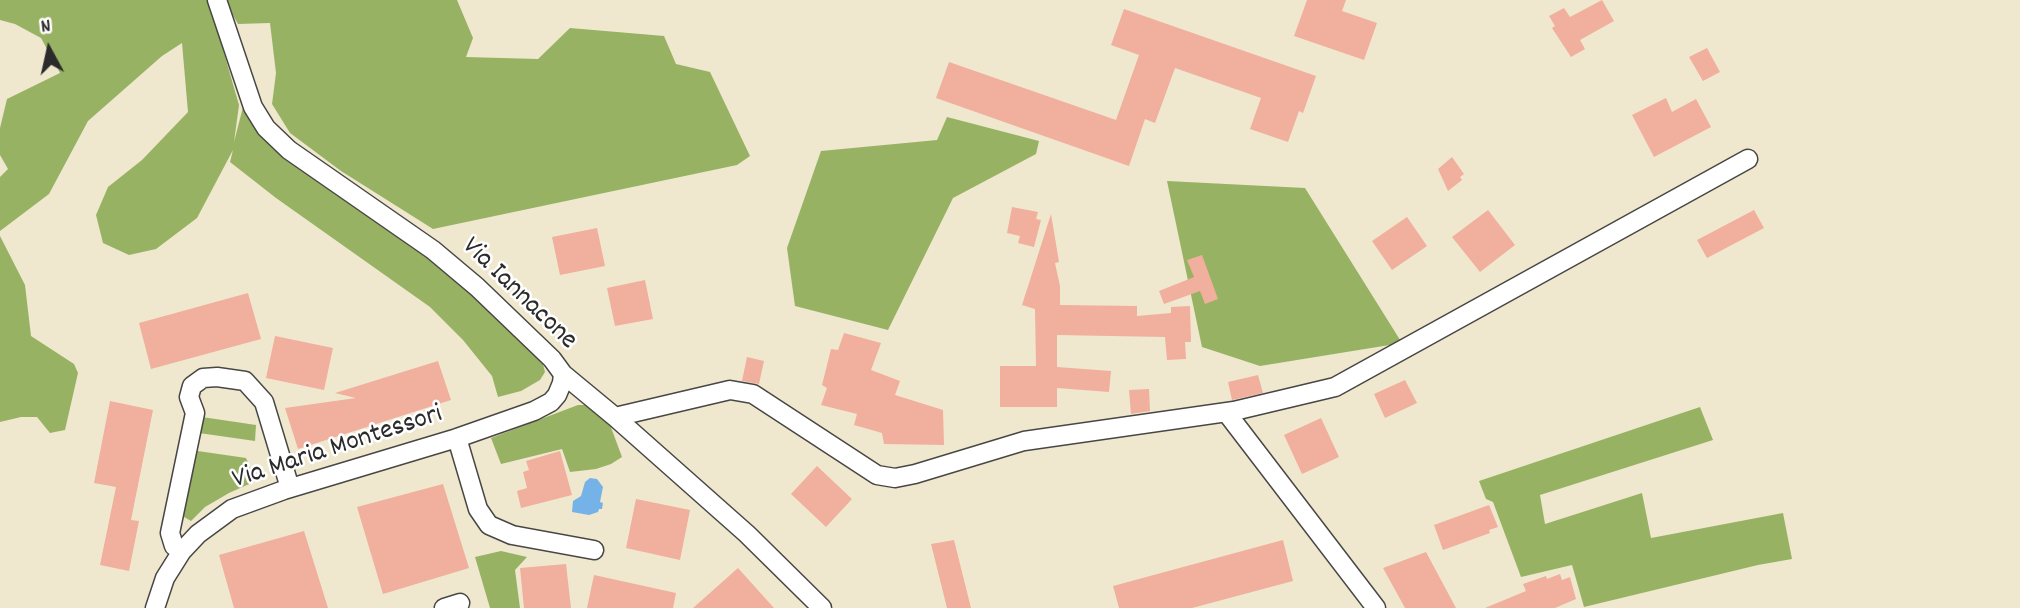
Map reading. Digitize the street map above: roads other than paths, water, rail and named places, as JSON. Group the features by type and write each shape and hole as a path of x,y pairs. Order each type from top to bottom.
{"street":[{"name":"Via Iannacone","path":"217,0 253,107 266,128 289,150 433,250 477,287 552,359 563,374 615,416 747,534 822,608"},
{"path":"615,416 730,390 753,394 877,475 895,478 1024,442 1226,412 1335,387 1748,159"},
{"name":"Via Maria Montessori","path":"155,608 165,578 182,551 198,534 232,509 534,411 551,402 560,390 563,374"},
{"path":"182,551 174,545 170,533 195,413 189,397 192,386 203,379 217,377 245,381 264,402 290,488"},
{"path":"1226,412 1376,608"},
{"path":"457,438 478,509 489,525 512,535 594,550"}],"water":[{"path":"590,478 597,479 603,487 600,502 603,503 602,509 589,515 572,512 573,501 581,496 585,482"}]}
